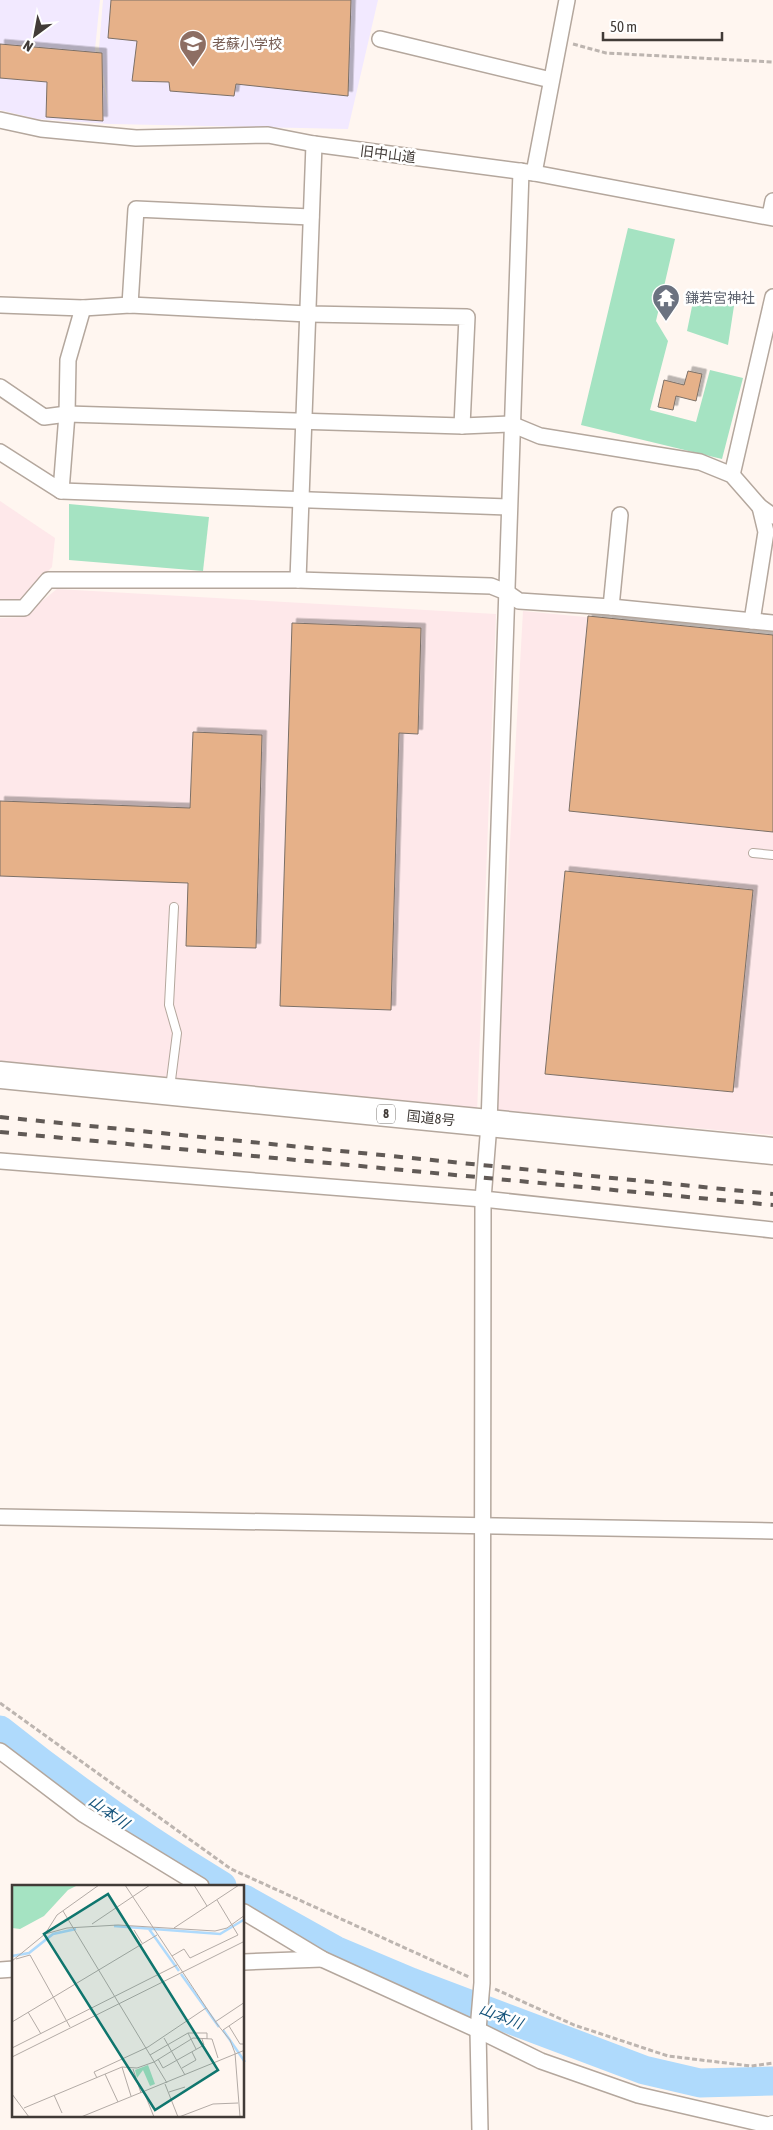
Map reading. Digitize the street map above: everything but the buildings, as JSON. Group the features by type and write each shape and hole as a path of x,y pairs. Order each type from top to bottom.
{"highway":[{"name":"国道8号","path":"0,1075 773,1152"}],"street":[{"path":"480,2130 478,2030 482,1983 483,1199 489,1124 508,507 528,172 551,80 567,0"},
{"path":"380,39 551,80"},
{"name":"旧中山道","path":"0,120 41,129 95,136 136,138 268,135 314,144 528,172 772,217"},
{"path":"298,580 314,144"},
{"path":"772,217 773,201"},
{"path":"130,305 136,209 311,217"},
{"path":"732,475 773,297"},
{"path":"0,305 83,308 130,305 308,314 467,317 462,426"},
{"path":"61,491 67,414 68,360 83,308"},
{"path":"0,387 44,417 67,414 462,426 512,424 540,436 700,462 732,475 760,507 773,516"},
{"path":"0,452 61,491 508,507"},
{"path":"752,621 766,532 760,507"},
{"path":"611,607 620,515"},
{"path":"0,608 24,608 48,580 298,580 491,586 506,592 519,601 611,607 773,623"},
{"path":"0,1160 483,1199 773,1230"},
{"path":"0,1517 773,1531"},
{"path":"0,1751 83,1814 199,1885"},
{"path":"245,1913 322,1960 478,2030 541,2061 638,2095 773,2126"},
{"path":"245,1962 322,1960"},
{"path":"766,2130 773,2126"}],"lane":[{"path":"753,853 773,855"},
{"path":"169,1092 177,1033 169,1006 174,907"}],"path":[{"path":"558,40 606,53 773,62"},
{"path":"0,1703 231,1869 574,2025 668,2056 752,2066 773,2063"}],"shaded area":[{"path":"0,0 100,0 95,49 109,109 99,48 103,0 378,0 348,129 111,124 37,119 0,110"},
{"path":"0,501 55,538 52,567 20,600 0,600"},
{"path":"57,589 496,614 477,1114 0,1061 0,618 22,617"},
{"path":"523,611 773,635 773,1135 495,1110"}],"green space":[{"path":"628,228 675,239 656,321 668,341 650,410 696,422 710,370 743,378 722,459 581,425"},
{"path":"695,292 734,306 728,345 687,331"},
{"path":"69,504 209,517 203,571 69,560"}],"waterway":[{"name":"山本川","path":"0,1730 109,1812 220,1885"},
{"name":"山本川","path":"245,1900 335,1950 411,1982 644,2070 700,2083 773,2081"}],"railway":[{"path":"0,1117 773,1194"},
{"path":"0,1132 773,1205"}],"place":[{"name":"老蘇小学校","path":"193,68"},
{"name":"鎌若宮神社","path":"666,322"}]}
